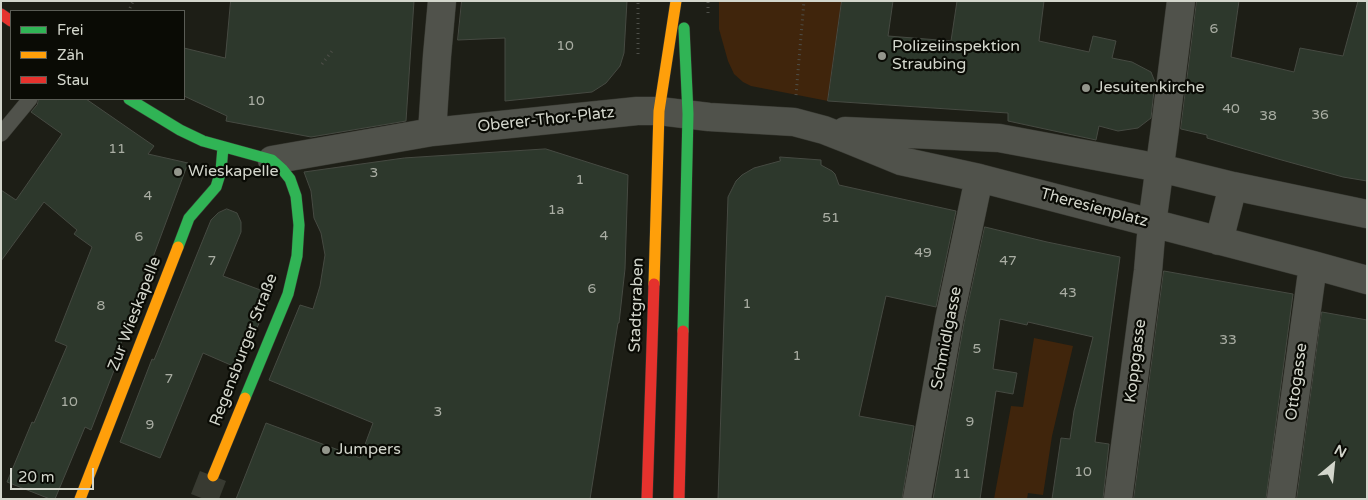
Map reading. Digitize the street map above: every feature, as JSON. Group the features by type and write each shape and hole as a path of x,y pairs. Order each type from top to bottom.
{"main road":[{"name":"Stadtgraben","path":"647,499 659,111 676,1"},
{"path":"679,499 688,114 682,1"},
{"path":"131,100 180,130 203,141 272,160"},
{"name":"Zur Wieskapelle","path":"80,499 189,218 216,187 221,171 223,147"},
{"name":"Regensburger Straße","path":"213,476 288,294 297,256 298,225 296,196 290,179 272,160"}],"street":[{"path":"432,132 436,56 442,1"},
{"name":"Koppgasse","path":"1118,499 1181,1"},
{"name":"Oberer-Thor-Platz","path":"272,160 432,132 637,111 659,111"},
{"name":"Theresienplatz","path":"659,111 709,117 794,122 824,130 901,161 979,178 1367,280"},
{"name":"Theresienplatz","path":"824,130 999,138 1160,168 1233,186 1367,214"},
{"name":"Schmidlgasse","path":"917,499 949,320 979,178"},
{"path":"1219,241 1233,186"},
{"name":"Ottogasse","path":"1281,499 1313,265"}],"lane":[{"path":"1,134 29,100"}],"path":[{"path":"130,8 132,1"},
{"path":"794,122 804,1"},
{"path":"322,64 332,52"}],"shaded area":[{"path":"719,1 842,1 828,101 751,86 734,74 728,61 719,29"},
{"path":"1034,338 1073,346 1052,436 1043,495 1028,493 1027,499 994,499 1011,406 1023,407"}],"building":[{"path":"231,1 414,1 406,121 311,137 226,121 227,116 185,96 185,48 225,58"},
{"path":"462,1 627,1 624,53 620,66 606,83 592,92 505,101 505,38 458,40"},
{"path":"842,1 893,1 888,36 951,41 957,1 1044,1 1039,41 1089,52 1093,36 1116,41 1112,58 1132,62 1151,72 1155,82 1151,118 1138,128 1118,131 1099,126 1096,140 1008,121 1008,113 828,101"},
{"path":"1197,1 1239,1 1231,57 1294,72 1300,48 1343,56 1358,1 1367,1 1367,181 1343,177 1278,159 1207,138 1207,135 1181,129"},
{"path":"39,100 87,100 154,146 148,154 188,163 120,346 123,347 91,430 85,427 55,499 50,499 7,482 67,346 55,341 92,247 74,234 77,230 44,202 1,261 1,190 16,200 62,134 31,112"},
{"path":"546,149 628,175 625,269 619,323 590,499 236,499 266,423 360,458 373,423 269,380 300,305 313,309 320,286 325,255 321,233 314,218 311,191 304,172 404,158"},
{"path":"780,157 821,160 821,165 835,174 839,185 956,211 936,307 886,296 859,416 914,426 902,499 718,499 728,197 736,181 742,175 754,168 780,161"},
{"path":"227,209 237,213 241,222 241,232 223,276 271,294 240,369 203,353 160,458 120,442 152,359 154,360 211,220 218,213"},
{"path":"985,227 1120,257 1095,442 1109,444 1103,499 1052,499 1061,438 1070,439 1074,411 1093,337 1028,322 1027,325 1000,319 993,369 1017,373 1013,394 996,391 980,499 933,499 964,323"},
{"path":"1164,271 1293,294 1266,499 1134,499"},
{"path":"1322,312 1367,320 1367,499 1297,499"}],"tunnel":[{"path":"204,499 213,476"}],"traffic: fast":[{"path":"683,331 688,114 684,28"},
{"path":"131,100 180,130 203,141 272,160 290,179 296,196 299,225 297,256 288,294 245,398"},
{"path":"178,247 189,218 216,187 221,171 223,147"}],"traffic: slow":[{"path":"654,284 659,111 676,1"},
{"path":"80,499 178,247"},
{"path":"213,476 245,398"}],"traffic: jam":[{"path":"1,14 10,20"},
{"path":"647,499 654,284"},
{"path":"679,499 683,331"}],"place":[{"name":"Polizeiinspektion Straubing","path":"882,56"},
{"name":"Jesuitenkirche","path":"1086,88"},
{"name":"Wieskapelle","path":"178,172"},
{"name":"Jumpers","path":"326,450"}]}
